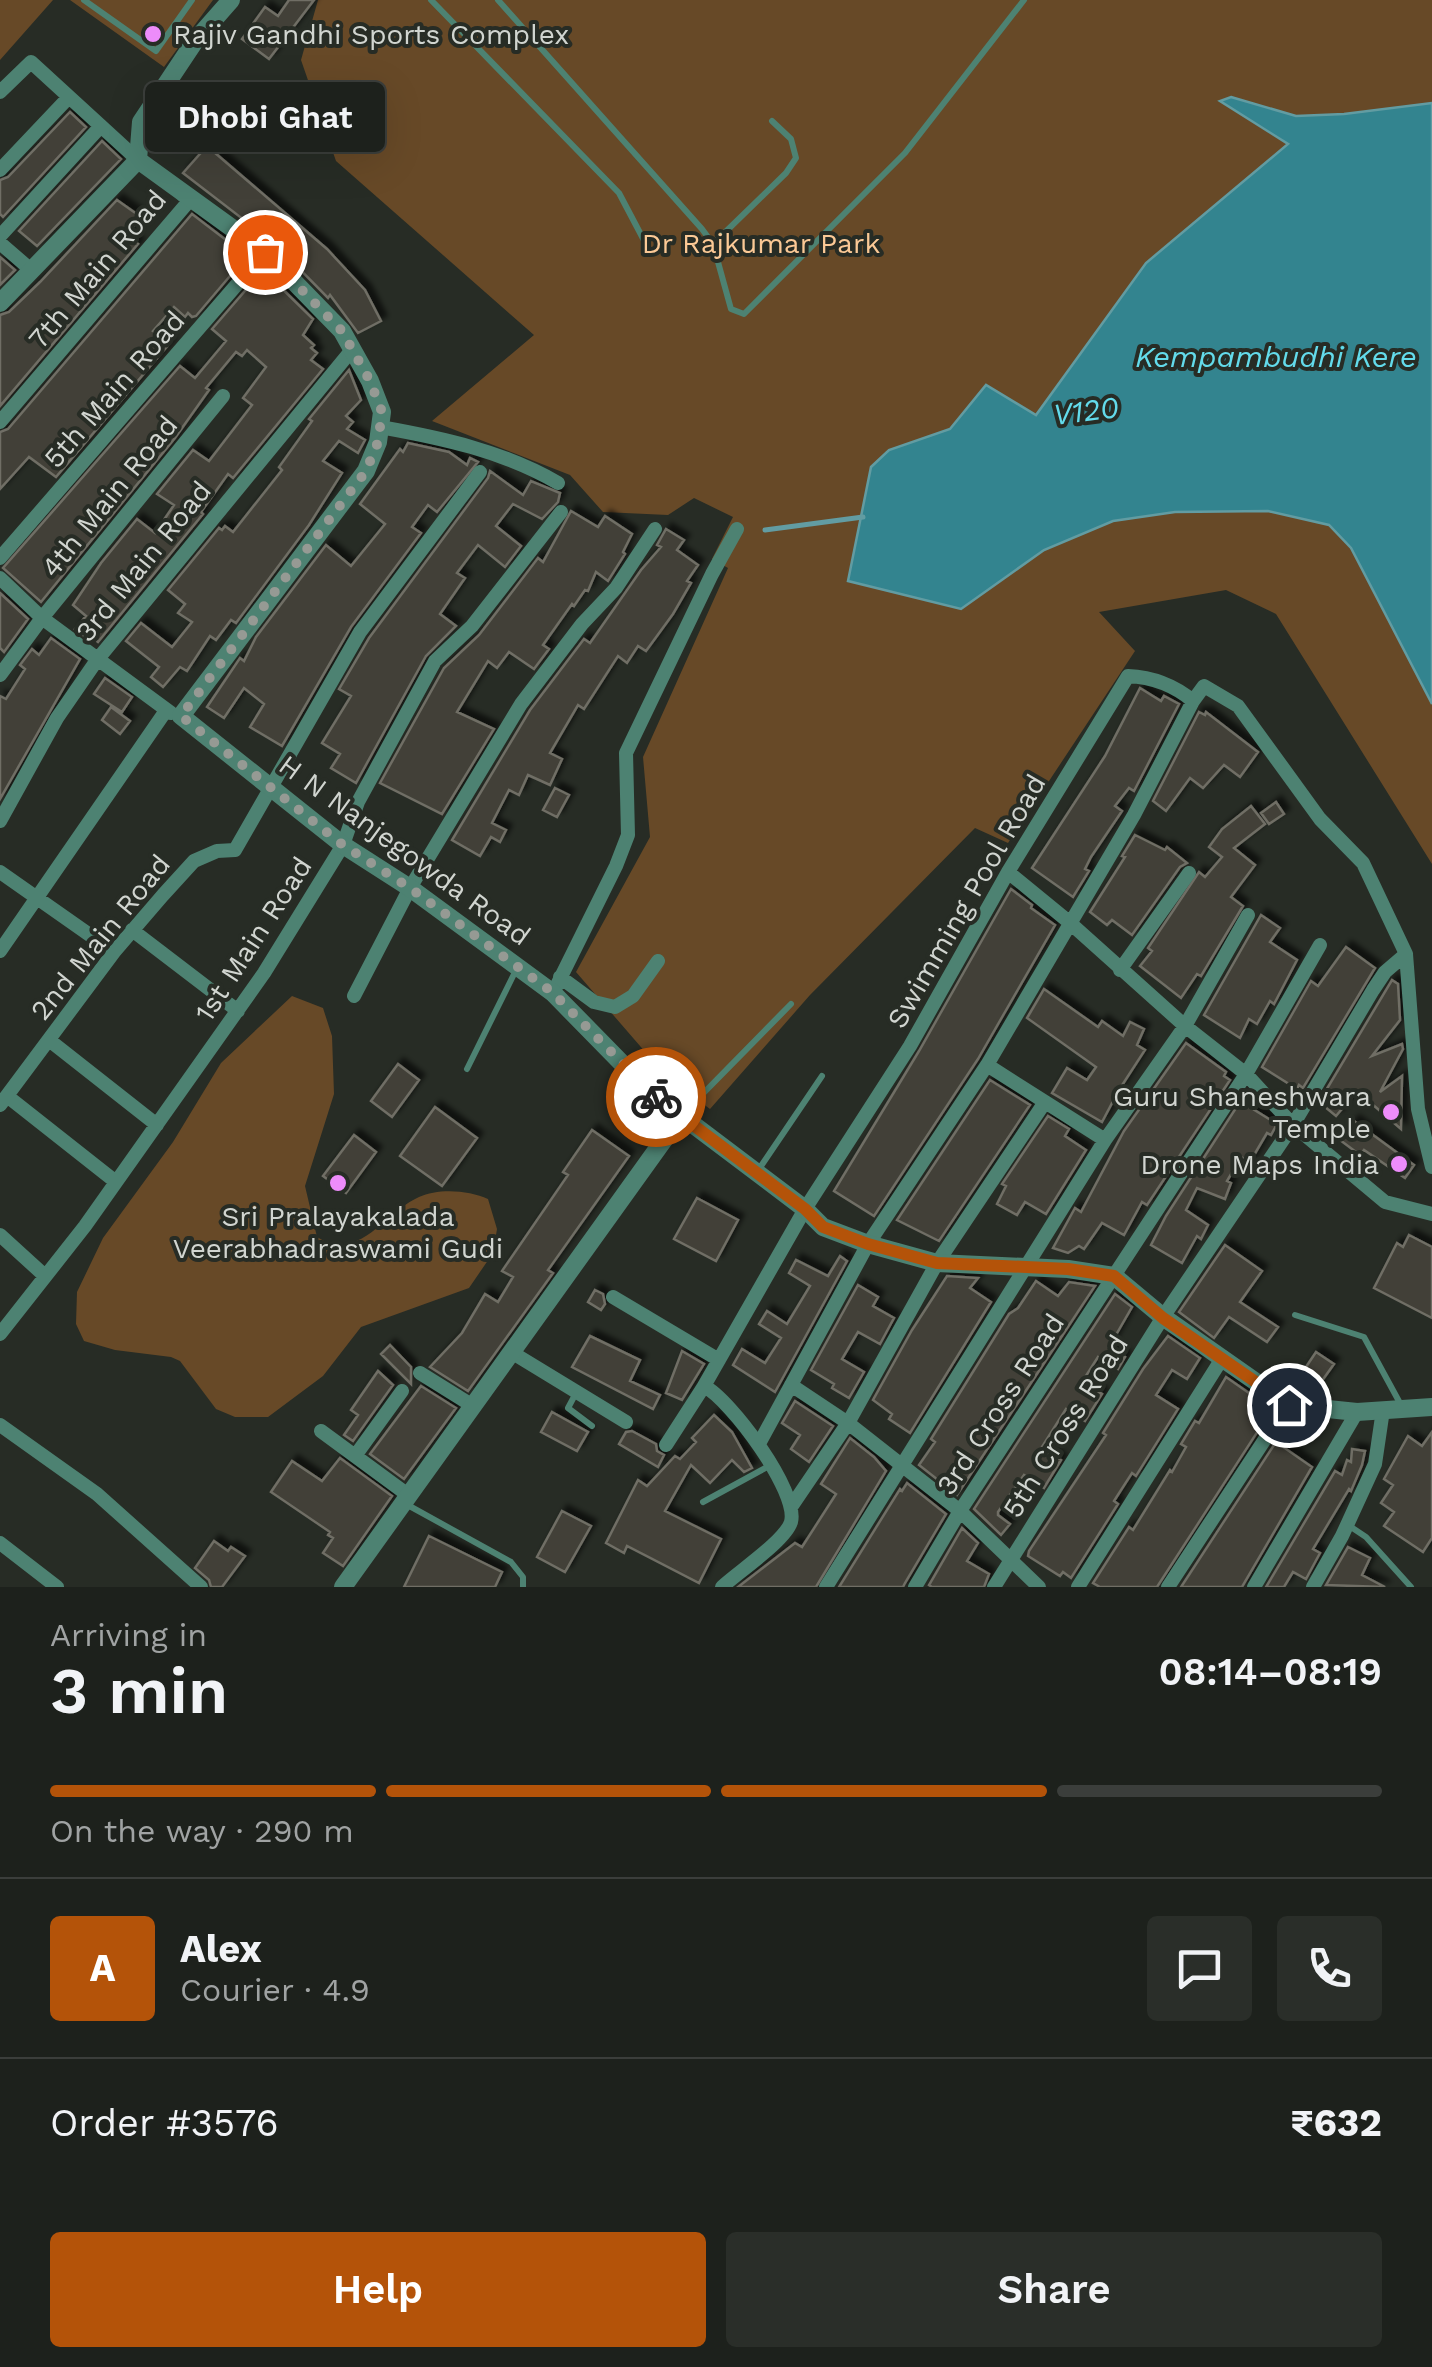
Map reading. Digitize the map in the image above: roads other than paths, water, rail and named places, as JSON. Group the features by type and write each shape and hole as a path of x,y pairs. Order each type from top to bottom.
{"street":[{"path":"0,304 138,160 141,122 195,41 230,0"},
{"path":"0,92 30,62 138,160 265,252 342,331 382,412 378,442 366,471 173,714 0,951"},
{"path":"0,170 69,97"},
{"path":"30,270 0,239 101,126"},
{"name":"7th Main Road","path":"0,422 189,201 182,194"},
{"name":"5th Main Road","path":"0,558 265,252"},
{"name":"3rd Main Road","path":"0,822 58,718 98,660 352,350"},
{"name":"4th Main Road","path":"0,675 223,396"},
{"path":"380,427 494,452 522,462 558,483"},
{"name":"2nd Main Road","path":"4,1101 114,952 194,862 217,850 234,850 360,632 480,472"},
{"name":"1st Main Road","path":"0,1334 116,1182 238,1010 343,845 358,802 435,662 472,626 561,512"},
{"path":"658,962 633,996 615,1006 594,1002 556,985 628,835 626,752 737,529"},
{"path":"354,996 410,888 521,704 582,624 616,588 655,530"},
{"path":"0,578 42,618 173,714"},
{"name":"Swimming Pool Road","path":"666,1445 805,1209 910,1046 1008,872 1128,676 1180,690 1193,701"},
{"path":"760,1442 868,1244 987,1065 1204,686 1238,706 1320,819 1362,864 1406,954 1418,1110 1432,1168"},
{"name":"H N Nanjegowda Road","path":"173,714 343,845 518,966 556,985 650,1092 805,1209 823,1227 937,1263 1068,1269 1114,1276"},
{"path":"0,872 114,952"},
{"path":"1008,872 1246,1074 1293,1125 1385,1202 1432,1214"},
{"path":"1120,970 1190,874"},
{"path":"826,1587 1106,1140 1185,1026 1248,915"},
{"path":"132,930 238,1010"},
{"name":"3rd Cross Road","path":"914,1587 1246,1074 1320,945"},
{"name":"5th Cross Road","path":"994,1587 1163,1318 1293,1125 1373,990 1385,972 1406,954"},
{"path":"48,1040 156,1125"},
{"path":"987,1065 1106,1140"},
{"path":"4,1101 116,1182"},
{"path":"790,1508 848,1423 937,1263 1045,1102"},
{"path":"343,1587 681,1116"},
{"path":"0,1234 45,1276"},
{"path":"1114,1276 1163,1318 1288,1404 1357,1412 1432,1407"},
{"path":"613,1297 719,1360"},
{"path":"511,1352 626,1422"},
{"path":"1078,1587 1223,1357"},
{"path":"420,1373 472,1406"},
{"path":"792,1385 848,1423 960,1511 1039,1587"},
{"path":"704,1386 714,1391 760,1442 790,1508 790,1523 777,1540 722,1587"},
{"path":"355,1456 402,1391"},
{"path":"1168,1587 1288,1404"},
{"path":"1313,1587 1375,1464 1383,1410"},
{"path":"1254,1587 1357,1412"},
{"path":"0,1426 97,1494 201,1587"},
{"path":"322,1431 406,1499"},
{"path":"0,1543 57,1587"}],"lane":[{"path":"84,0 156,51 192,0"},
{"path":"431,0 619,193 648,248"},
{"path":"498,0 702,228 713,244 731,309 744,314 905,153 1024,0"},
{"path":"713,244 786,173 796,158 791,139 772,121"},
{"path":"467,1068 518,966"},
{"path":"681,1116 790,1004"},
{"path":"756,1173 822,1076"},
{"path":"1295,1315 1364,1338 1403,1409"},
{"path":"577,1392 568,1408 592,1426"},
{"path":"704,1502 770,1466"},
{"path":"406,1499 512,1562 523,1576 523,1587"},
{"path":"1348,1524 1366,1537 1411,1587"}],"water":[{"name":"Kempambudhi Kere","path":"1231,97 1296,116 1432,103 1432,704 1351,548 1329,525 1268,511 1175,512 1113,521 1044,550 961,609 848,581 871,467 889,450 950,429 986,385 1036,415 1146,263 1288,144 1220,101"}],"waterway":[{"name":"V120","path":"765,530 863,517"}],"place":[{"name":"Rajiv Gandhi Sports Complex","path":"153,34"},
{"name":"Dhobi Ghat","path":"265,252"},
{"name":"Guru Shaneshwara Temple","path":"1391,1112"},
{"name":"Drone Maps India","path":"1399,1164"},
{"name":"Sri Pralayakalada Veerabhadraswami Gudi","path":"338,1183"}],"park label":[{"name":"Dr Rajkumar Park","path":"761,243"}]}
